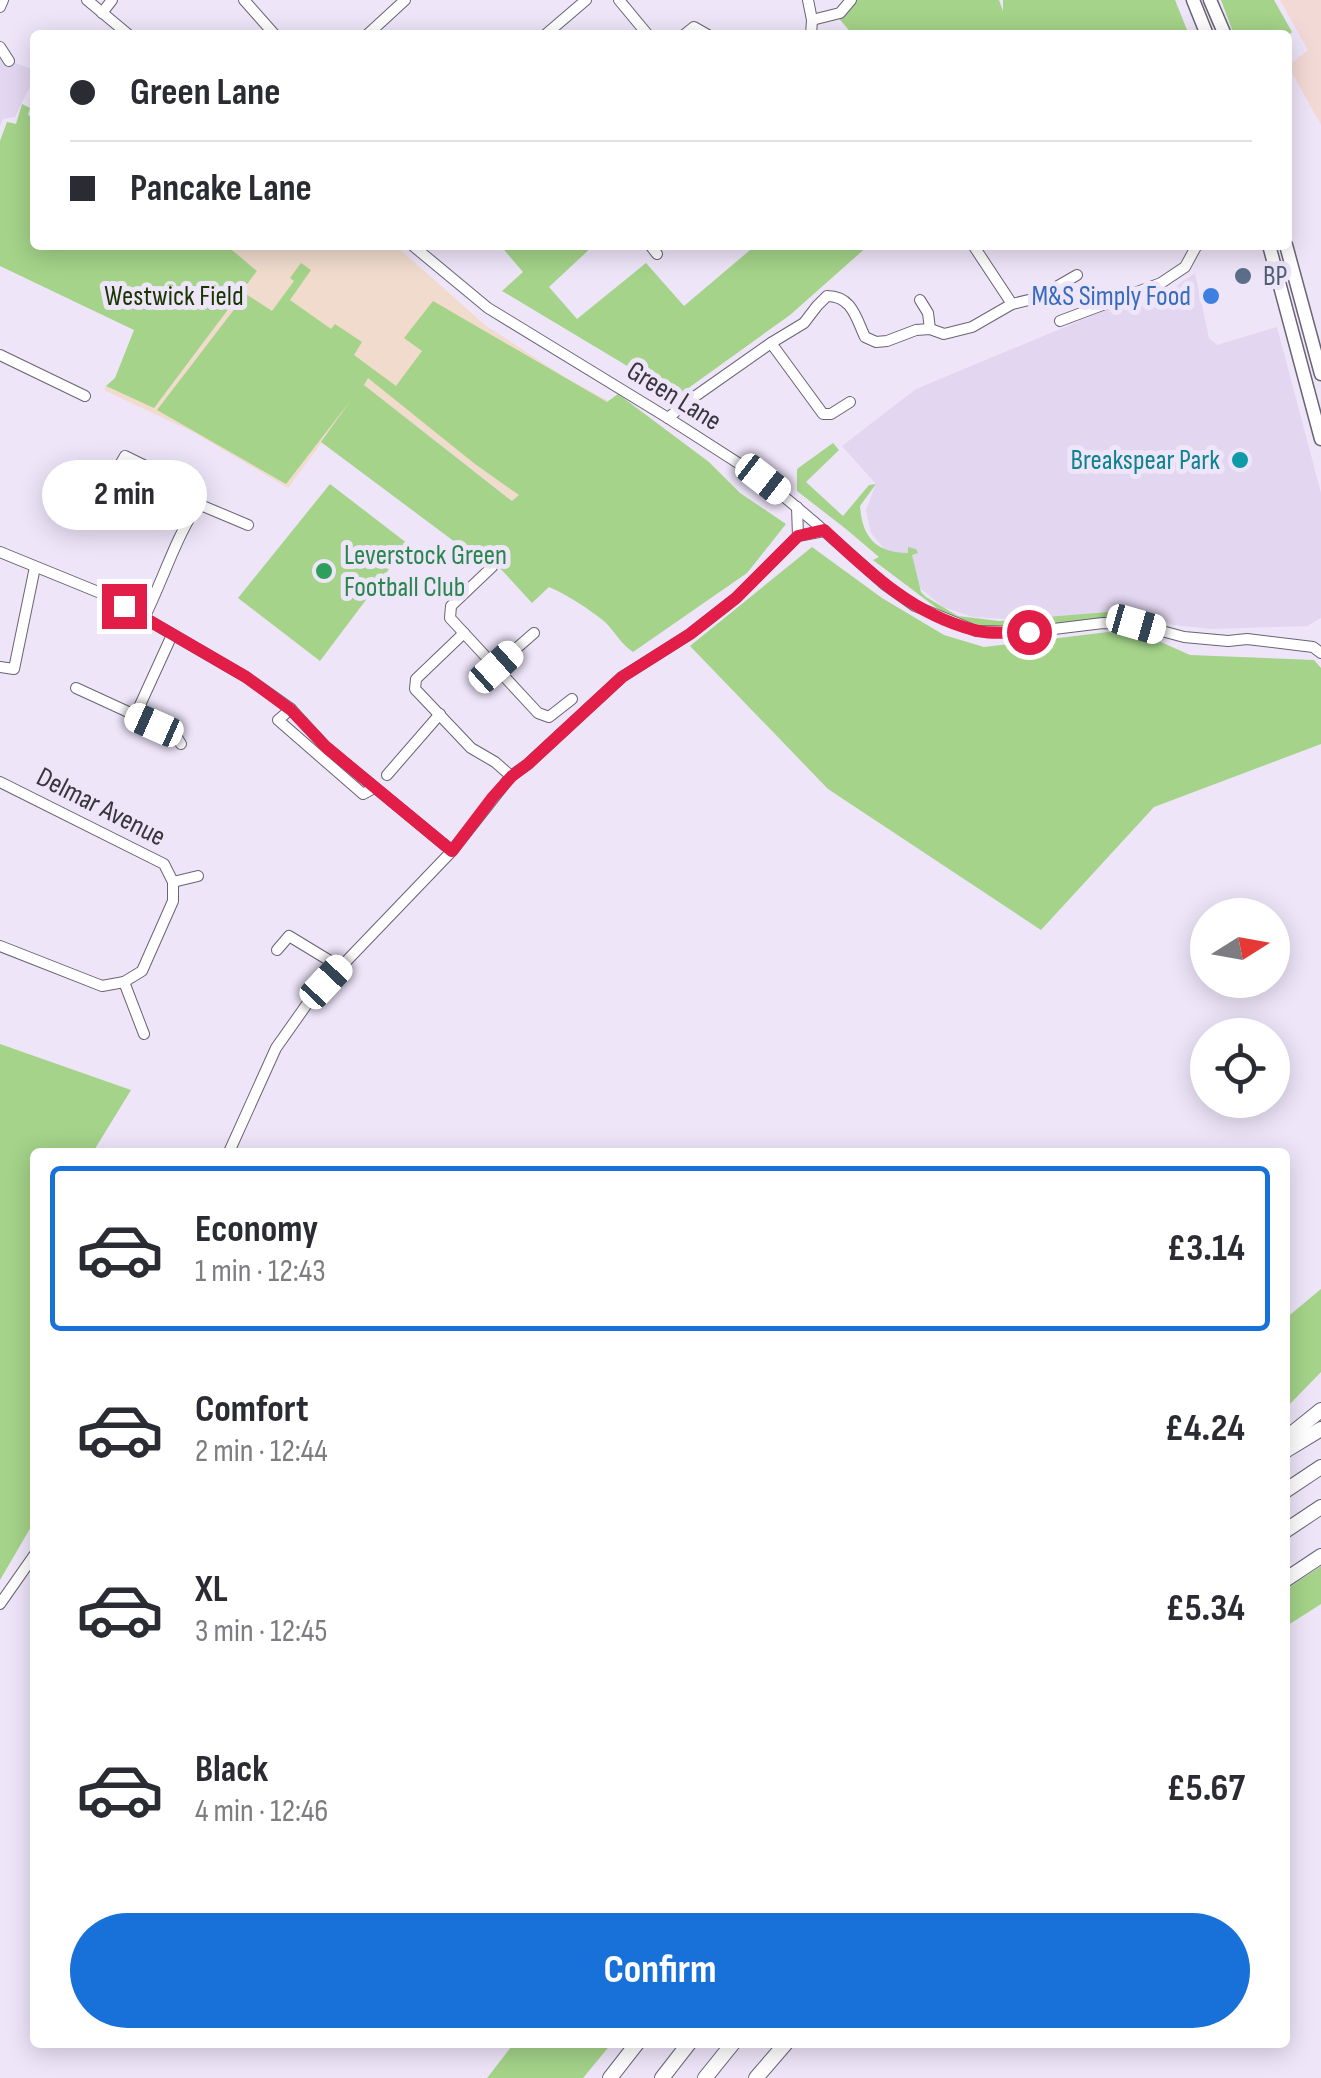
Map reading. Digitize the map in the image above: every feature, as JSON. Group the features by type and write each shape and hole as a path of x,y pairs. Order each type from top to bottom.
{"highway":[{"path":"1290,1435 1321,1410"},
{"path":"1290,1448 1321,1430"},
{"path":"1290,1488 1321,1467"},
{"path":"1290,1528 1321,1508"},
{"path":"1290,1577 1321,1556"},
{"path":"610,2078 633,2048"},
{"path":"662,2078 685,2048"},
{"path":"705,2078 729,2048"},
{"path":"756,2078 782,2048"},
{"path":"769,2078 792,2048"}],"main road":[{"path":"1194,0 1205,30"},
{"path":"1210,0 1223,30"},
{"path":"1270,250 1321,439"},
{"path":"1287,250 1321,374"}],"street":[{"path":"0,7 3,0"},
{"path":"86,0 124,30"},
{"path":"102,13 112,0"},
{"path":"244,0 271,30"},
{"path":"372,30 405,0"},
{"path":"551,30 586,0"},
{"path":"619,0 644,30"},
{"path":"808,0 811,30"},
{"path":"812,20 840,13 851,0"},
{"path":"0,48 9,60"},
{"name":"Green Lane","path":"418,250 488,308 763,479 915,606 976,631 1029,632 1136,624 1184,637 1247,639 1318,648"},
{"path":"976,250 1012,304"},
{"path":"1060,321 1161,283 1184,267 1194,250"},
{"path":"668,418 804,323 828,296 848,302 864,337 876,342 916,330 944,334 972,327 1012,304 1037,298 1077,276"},
{"path":"920,300 928,312 930,329"},
{"path":"772,343 823,414 831,414 850,402"},
{"path":"0,355 85,396"},
{"path":"90,516 125,456 195,493 198,504 177,540 144,618"},
{"path":"198,504 248,525"},
{"path":"797,507 798,536"},
{"path":"231,1148 276,1048 312,997 452,851 512,776 622,677 690,634 736,598 798,536 824,530"},
{"path":"0,552 103,594 246,677 291,710 278,720 322,751 362,794 374,788 452,851"},
{"path":"0,668 14,669 35,567"},
{"path":"492,568 451,606 450,618 538,713 549,717 572,699"},
{"path":"496,667 534,632"},
{"path":"464,633 416,679 416,690 471,748 512,776"},
{"path":"135,716 172,635"},
{"path":"76,688 174,733 180,744"},
{"path":"387,775 440,714"},
{"name":"Delmar Avenue","path":"0,782 164,864 173,882 173,901 142,971 124,982"},
{"name":"Delmar Avenue","path":"173,882 198,876"},
{"path":"277,950 289,936 340,967"},
{"path":"0,946 102,986 124,982 144,1034"},
{"path":"0,1604 30,1561"}],"shaded area":[{"path":"1280,0 1321,0 1321,125 1292,73 1292,63 1308,50"},
{"path":"0,41 15,63 30,68 30,86 15,117 3,119 0,126"},
{"path":"232,250 401,250 485,325 608,401 513,501 364,385 288,488 195,433 104,390 106,386 153,407 257,271"},
{"path":"1195,273 1209,338 1217,345 1277,327 1321,493 1321,618 1307,626 1212,629 1173,625 1144,612 1020,620 973,617 943,607 910,580 871,533 866,510 876,484 842,446 916,389 1118,305 1169,291"}],"green space":[{"path":"856,0 999,0 1003,11 1003,0 1175,0 1187,30 849,30 836,15"},
{"path":"1221,0 1274,0 1291,30 1232,30"},
{"name":"Westwick Field","path":"22,104 30,108 30,250 232,250 257,271 154,408 106,386 115,378 134,330 0,266 0,141 7,122 16,124"},
{"path":"504,250 589,250 549,287 577,319 646,263 684,306 750,250 863,250 790,315 687,389 684,400 502,291 523,272"},
{"path":"301,263 311,270 290,300 331,329 335,324 362,342 354,355 396,386 422,351 404,338 433,301 607,402 618,394 709,462 740,493 786,524 747,573 633,652 605,622 556,590 549,587 532,603 479,545 471,554 321,442 351,400 286,484 157,410 246,294 272,311 294,281 290,278","holes":["368,378 519,495 512,501 364,385"]},
{"path":"833,443 839,450 806,482 843,516 869,485 876,484 860,506 867,534 887,550 908,553 908,547 916,549 918,553 912,555 921,592 958,616 999,621 1121,611 1144,620 1098,619 1018,631 954,621 873,560 879,557 797,491 797,469"},
{"name":"Leverstock Green Football Club","path":"330,484 408,544 320,661 238,598"},
{"path":"812,547 882,598 944,635 984,647 1108,632 1154,639 1190,655 1314,660 1321,668 1321,744 1154,807 1041,930 828,789 690,646"},
{"path":"0,1044 131,1090 95,1148 30,1148 30,1529 0,1580"},
{"path":"1321,1289 1321,1372 1290,1404 1290,1315"},
{"path":"1321,1566 1321,1604 1290,1624 1290,1587"},
{"path":"510,2048 608,2048 583,2078 487,2078"}],"place":[{"name":"BP","path":"1243,276"},
{"name":"M&S Simply Food","path":"1211,296"},
{"name":"Breakspear Park","path":"1240,460"},
{"name":"Leverstock Green Football Club","path":"324,571"}],"route":[{"path":"124,606 246,677 291,710 326,747 452,851 512,776 622,677 690,634 736,598 798,536 824,530 884,584 915,606 945,620 976,631 1029,632"}]}
